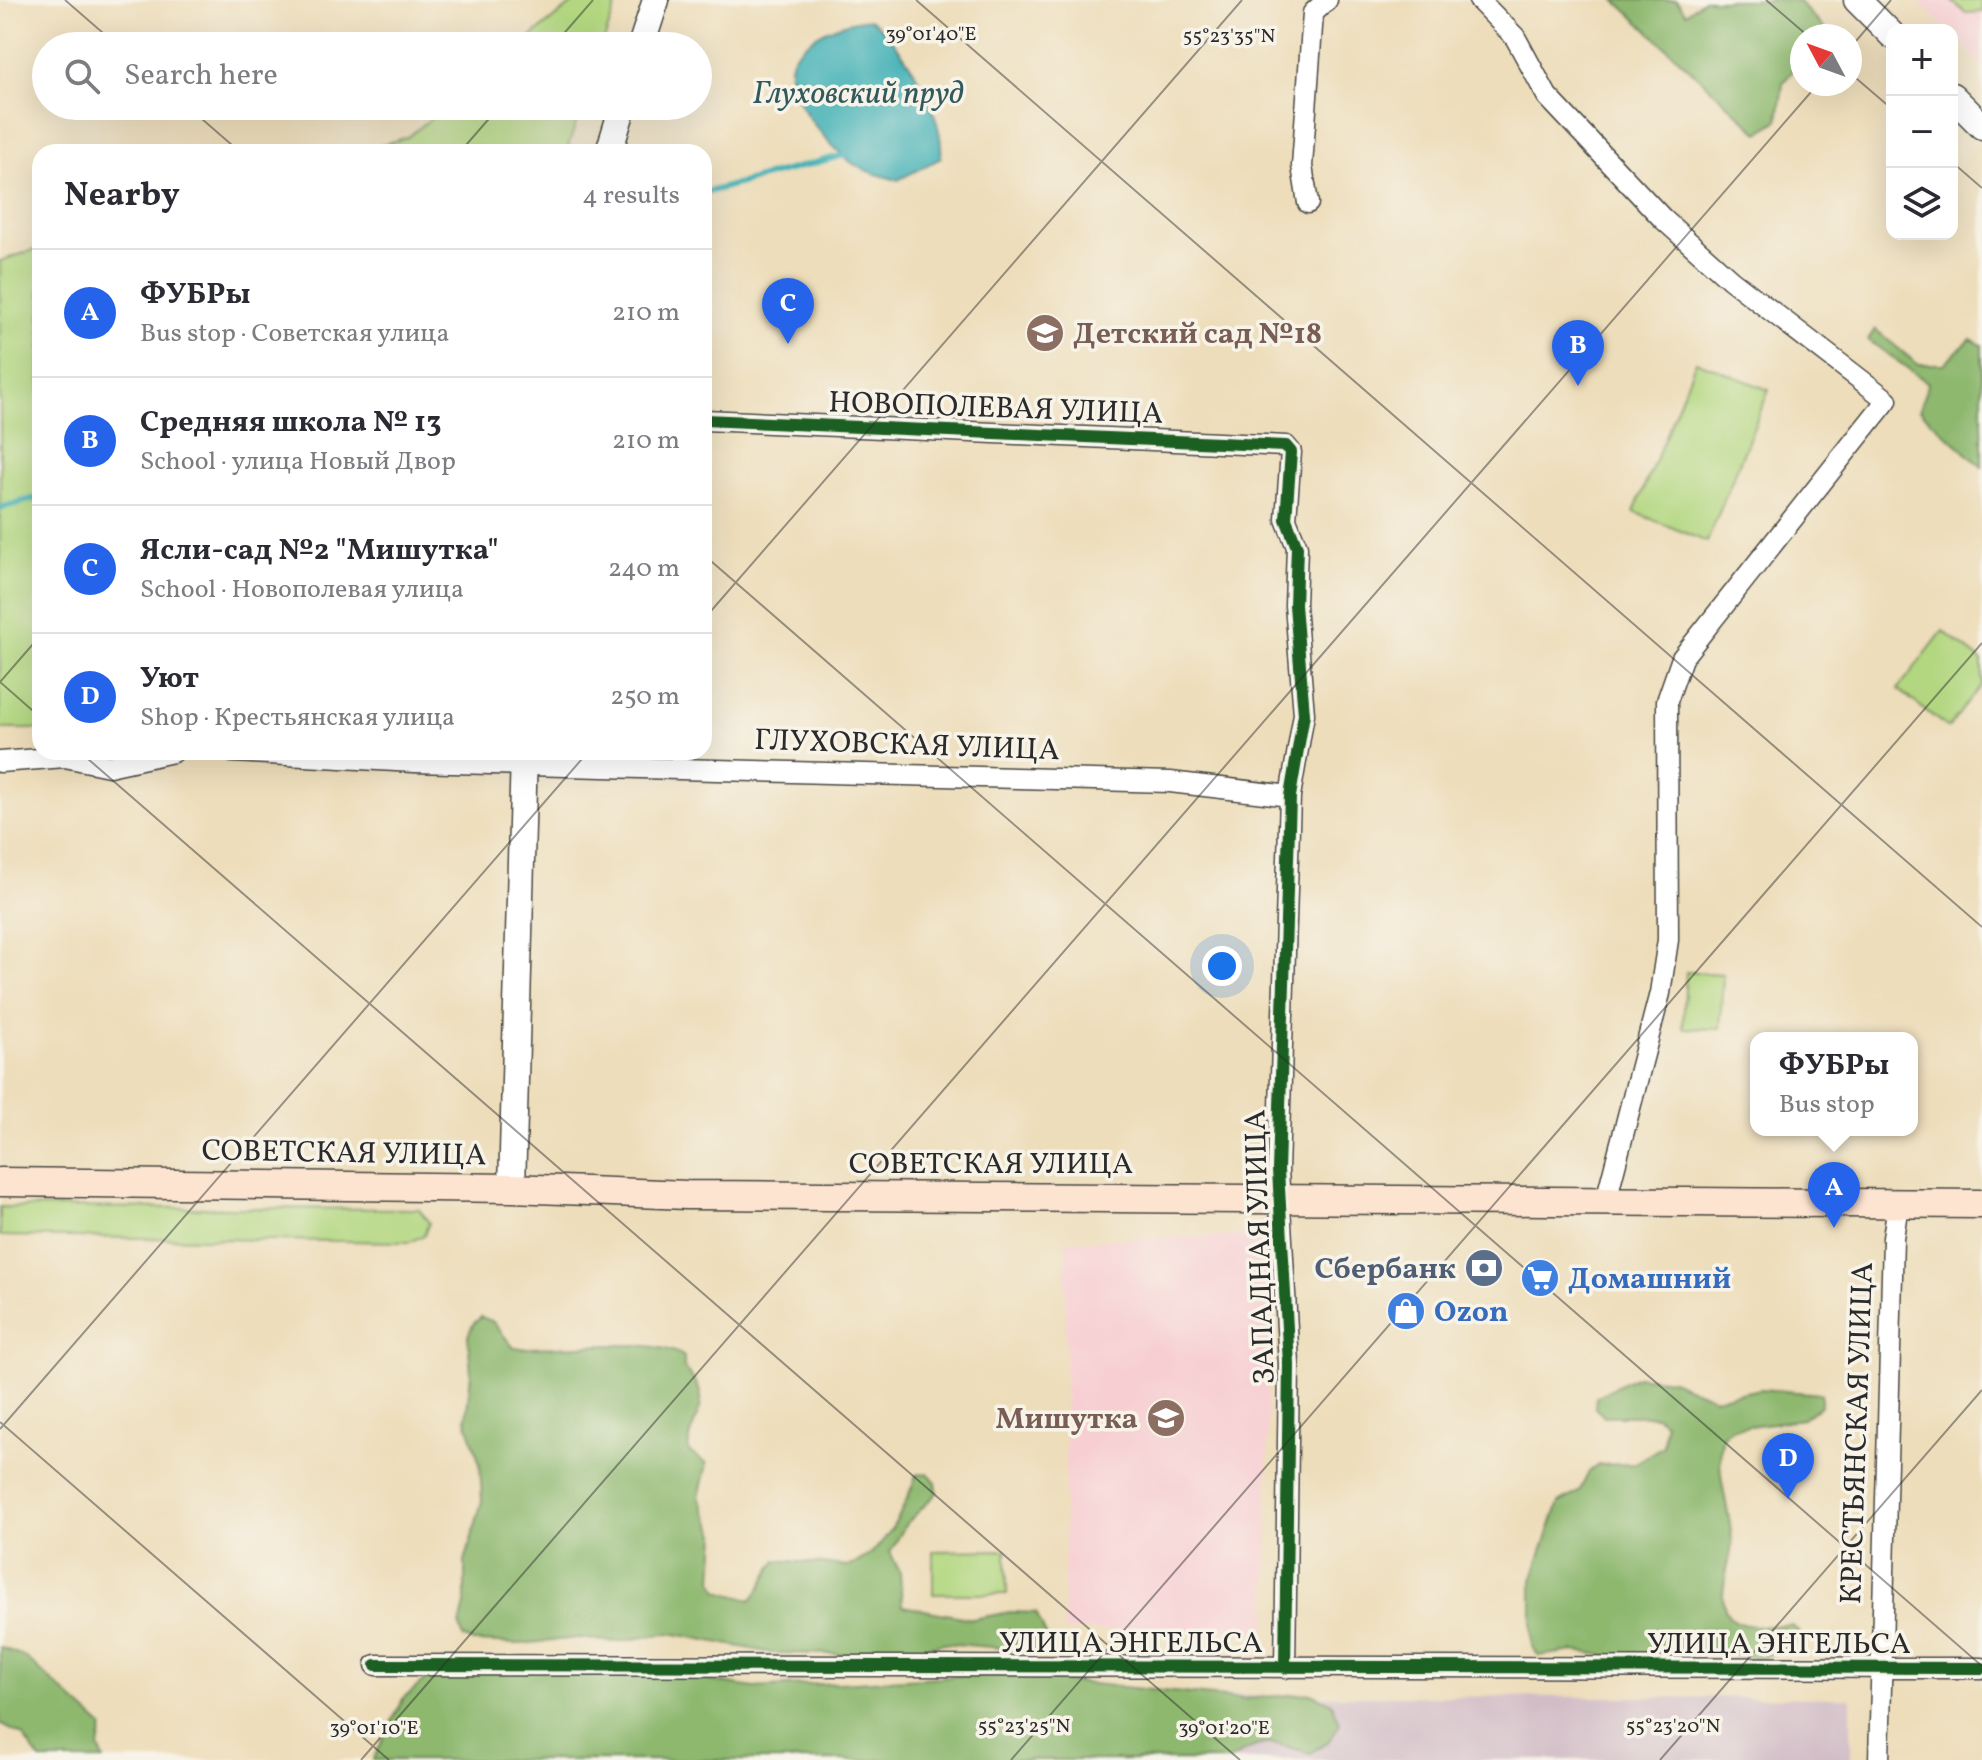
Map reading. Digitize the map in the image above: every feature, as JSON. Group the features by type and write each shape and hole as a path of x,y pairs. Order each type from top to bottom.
{"main road":[{"name":"СОВЕТСКАЯ УЛИЦА","path":"0,1182 512,1188 687,1195 1982,1204"}],"street":[{"path":"646,32 656,0"},
{"path":"1308,203 1302,166 1313,13 1327,0"},
{"path":"1479,0 1515,37 1547,96 1663,219 1731,280 1887,400 1682,658 1667,701 1668,940 1660,993 1606,1200"},
{"path":"1857,0 1886,29"},
{"path":"1958,102 1982,126"},
{"path":"611,144 619,120"},
{"name":"НОВОПОЛЕВАЯ УЛИЦА","path":"712,420 1286,446"},
{"name":"ЗАПАДНАЯ УЛИЦА","path":"1285,1668 1289,1364 1280,1198 1290,796 1304,714 1295,605 1297,547 1286,519 1291,452 1286,446"},
{"path":"0,762 32,760"},
{"path":"80,760 109,766 136,760"},
{"name":"ГЛУХОВСКАЯ УЛИЦА","path":"378,760 469,760"},
{"path":"512,1188 524,760"},
{"name":"ГЛУХОВСКАЯ УЛИЦА","path":"578,760 1170,782 1290,796"},
{"name":"КРЕСТЬЯНСКАЯ УЛИЦА","path":"1879,1760 1879,1669 1893,1238 1898,1204"},
{"name":"УЛИЦА ЭНГЕЛЬСА","path":"376,1665 1982,1668"}],"shaded area":[{"path":"1917,0 1982,0 1982,66 1958,41 1958,24 1941,24"},
{"name":"Мишутка","path":"1268,1235 1267,1630 1064,1631 1066,1241"},
{"path":"430,1692 1851,1698 1851,1760 417,1760"}],"green space":[{"path":"577,0 618,0 607,32 537,32"},
{"path":"1615,0 1676,0 1686,13 1704,0 1797,0 1820,24 1790,24 1790,74 1783,83 1778,120 1759,133"},
{"path":"1950,0 1982,0 1982,12 1966,13"},
{"path":"429,120 577,120 569,144 384,144 408,137"},
{"path":"32,251 32,729 0,729 0,261"},
{"path":"1875,329 1917,364 1944,364 1971,339 1982,345 1982,467 1919,410 1928,383 1868,340"},
{"path":"1696,361 1769,390 1707,542 1634,512"},
{"path":"1943,631 1982,661 1982,684 1948,728 1898,689"},
{"path":"1686,972 1723,974 1720,1029 1683,1028"},
{"path":"0,1207 419,1209 429,1223 424,1235 410,1242 0,1236"},
{"path":"481,1317 492,1321 514,1348 629,1345 671,1350 684,1357 684,1368 700,1391 700,1408 688,1451 707,1464 699,1497 716,1534 713,1580 718,1591 751,1600 777,1560 848,1566 861,1560 873,1552 892,1529 916,1475 928,1473 936,1482 937,1493 906,1524 890,1552 900,1573 902,1606 973,1619 1010,1612 1036,1613 1050,1644 1047,1656 1037,1651 943,1643 875,1659 840,1654 772,1653 670,1633 615,1642 578,1638 520,1644 473,1642 463,1637 460,1626 465,1604 465,1562 482,1501 480,1464 466,1420 471,1373 468,1336 473,1324"},
{"path":"1637,1376 1671,1380 1714,1398 1761,1389 1821,1394 1821,1405 1803,1419 1733,1428 1723,1435 1721,1448 1721,1475 1732,1540 1723,1591 1726,1611 1736,1622 1743,1624 1792,1625 1800,1634 1794,1644 1763,1658 1696,1651 1651,1662 1574,1651 1539,1656 1532,1647 1532,1580 1559,1503 1579,1492 1589,1472 1598,1465 1633,1464 1663,1446 1665,1423 1656,1416 1604,1416 1595,1408 1596,1397"},
{"path":"1006,1550 1007,1594 933,1594 933,1551"},
{"path":"0,1647 25,1657 103,1727 99,1747 104,1760 40,1760 22,1735 0,1724"},
{"path":"579,1660 754,1688 991,1674 1243,1699 1312,1693 1332,1703 1340,1723 1328,1742 1310,1753 1269,1744 1252,1747 1231,1760 373,1760 403,1699 438,1669"}],"water":[{"name":"Глуховский пруд","path":"870,19 896,45 920,82 940,141 941,158 898,180 863,169 842,155 807,115 791,84 790,69 794,56 802,47 832,28"}],"waterway":[{"path":"712,191 844,155"},
{"path":"0,508 32,499"}],"cycle path":[{"path":"712,420 1286,446 1291,452 1286,519 1297,547 1295,605 1304,714 1290,796 1278,1170 1289,1364 1285,1668"},
{"path":"376,1665 1982,1668"}],"place":[{"name":"Детский сад №18","path":"1045,333"},
{"name":"Ясли-сад №2 \"Мишутка\"","path":"788,344"},
{"name":"Средняя школа № 13","path":"1578,386"},
{"name":"ФУБРы","path":"1834,1228"},
{"name":"Сбербанк","path":"1484,1268"},
{"name":"Домашний","path":"1540,1278"},
{"name":"Ozon","path":"1406,1311"},
{"name":"Мишутка","path":"1166,1418"},
{"name":"Уют","path":"1788,1499"}]}
